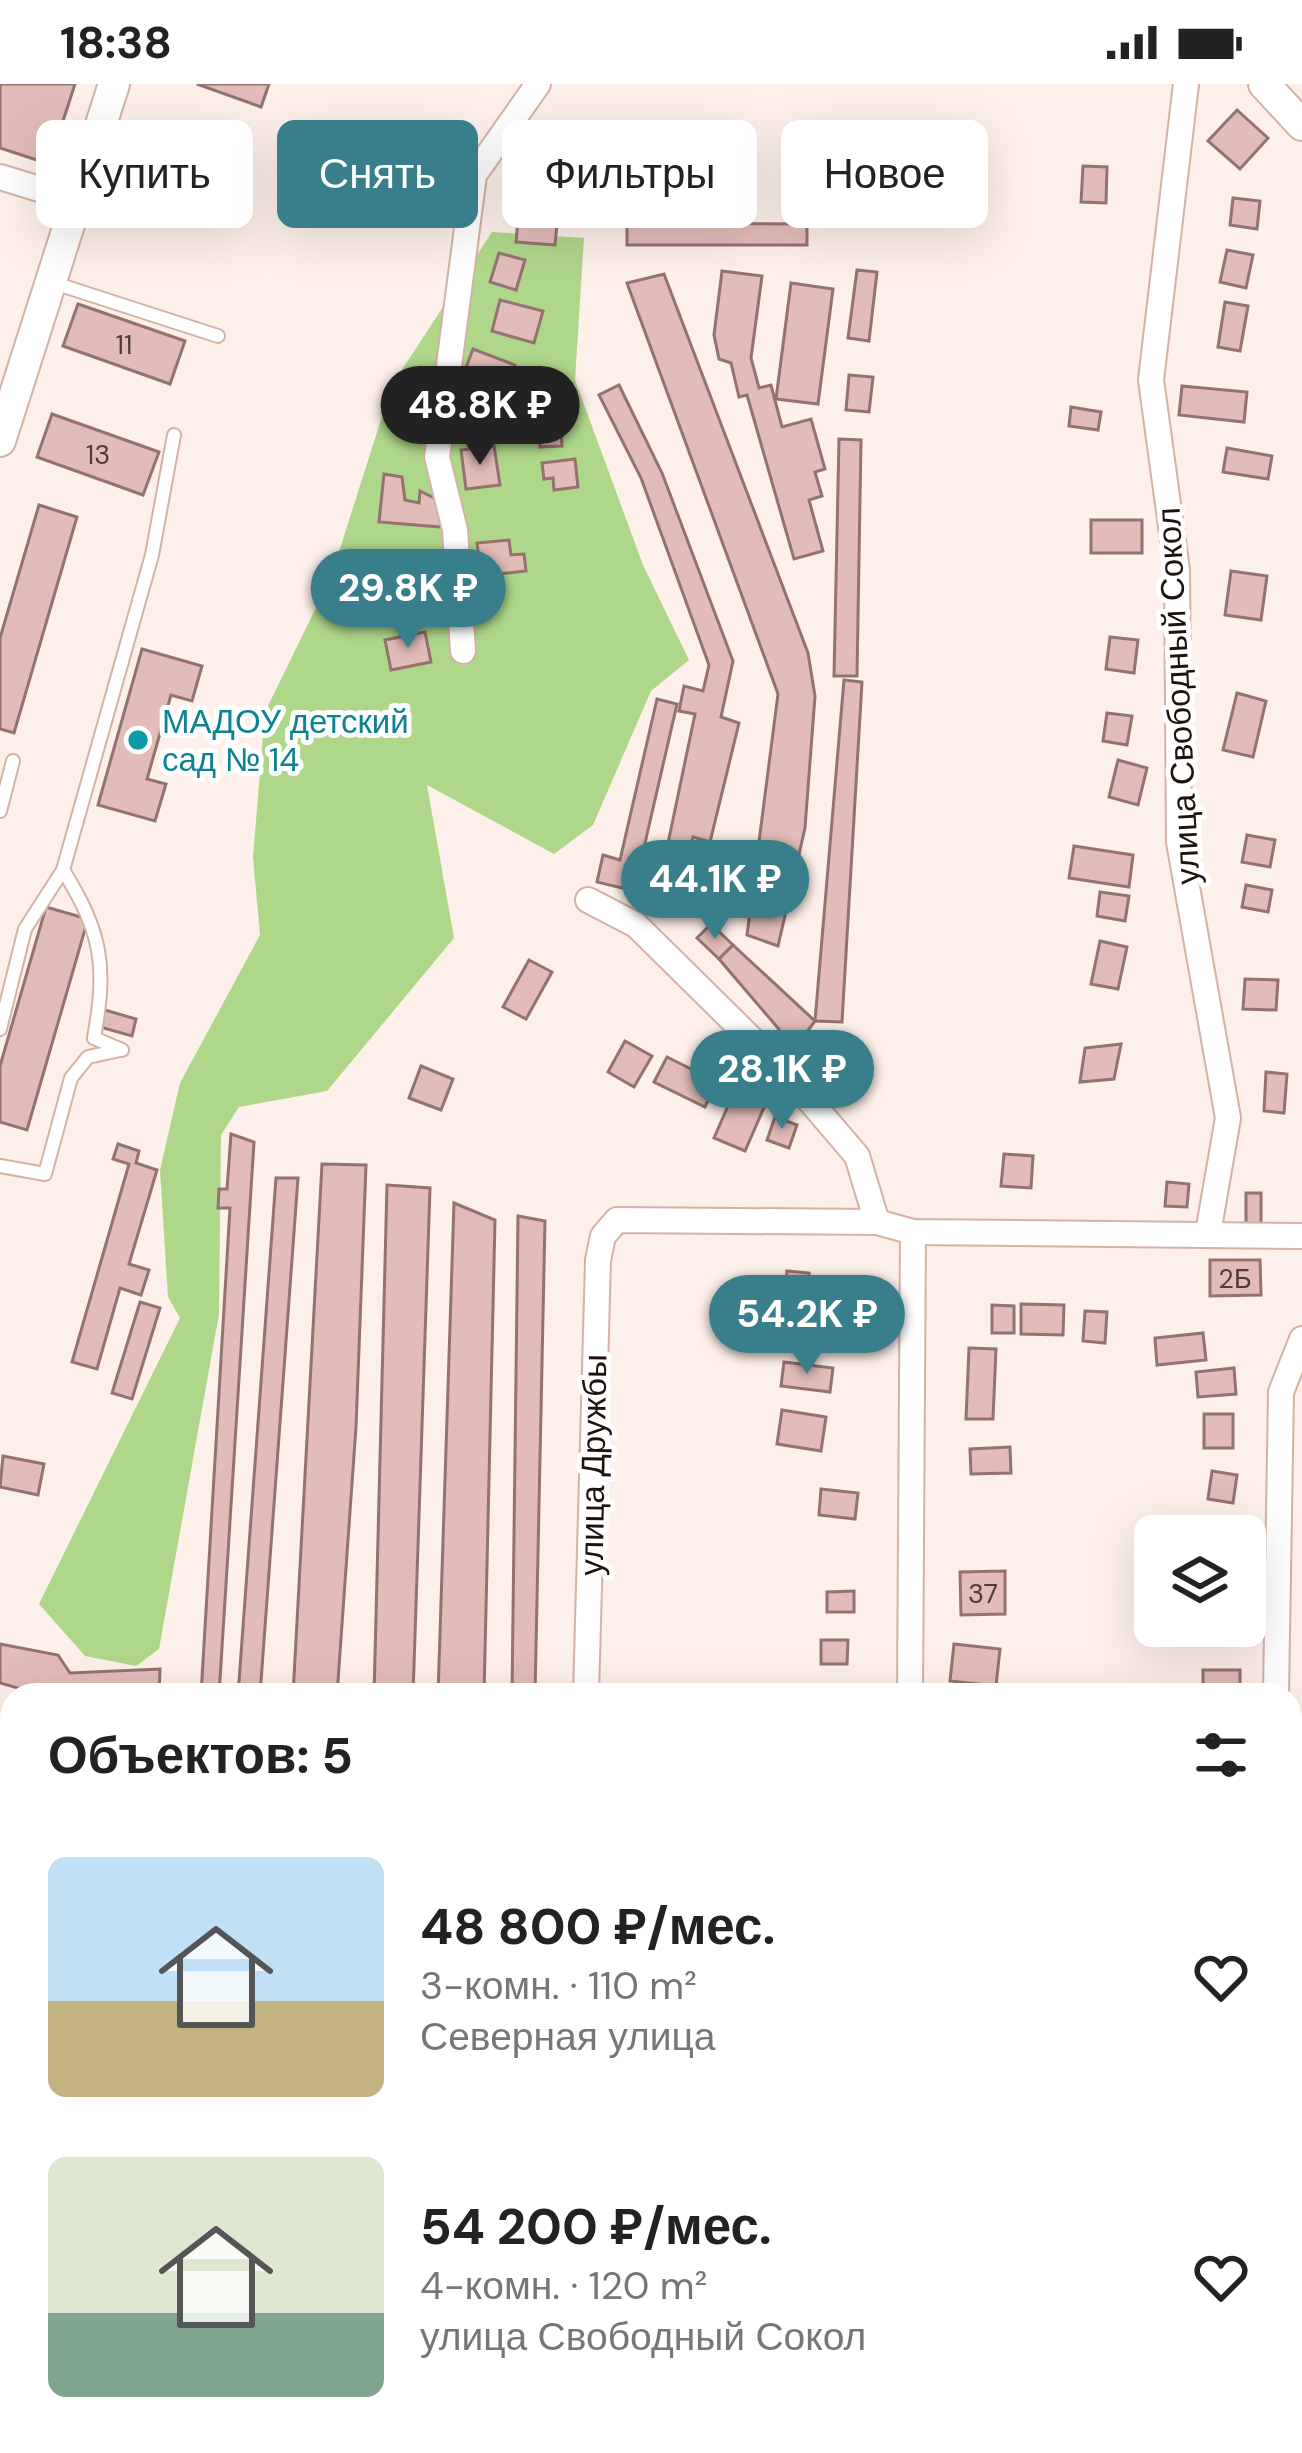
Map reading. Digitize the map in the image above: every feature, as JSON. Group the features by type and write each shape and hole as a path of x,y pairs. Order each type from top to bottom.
{"street":[{"path":"102,120 114,84"},
{"path":"463,650 455,530 437,457 474,175 538,84"},
{"name":"улица Свободный Сокол","path":"1186,84 1151,380 1178,570 1179,842 1228,1118 1208,1233"},
{"path":"1264,84 1302,125"},
{"path":"0,177 36,188"},
{"path":"0,441 66,228"},
{"path":"588,901 636,925 787,1075 857,1156 877,1222 913,1232 1302,1236"},
{"name":"улица Дружбы","path":"586,1683 603,1236 617,1220 877,1222"},
{"path":"910,1683 913,1232"},
{"path":"1276,1683 1281,1392 1302,1339"}],"lane":[{"path":"50,281 218,336"},
{"path":"0,1029 25,929 63,870 152,555 174,435"},
{"path":"0,811 13,761"},
{"path":"0,1166 45,1174 70,1078 88,1057 122,1050 94,1038 100,965 93,920 63,870"}],"green space":[{"path":"492,232 584,238 575,380 643,565 689,660 651,691 593,825 554,854 427,785 454,938 327,1091 239,1107 221,1135 219,1314 159,1649 136,1666 85,1656 39,1604 180,1318 168,1297 160,1170 180,1083 260,935 253,857 265,712 331,577 392,385"}],"building":[{"path":"0,84 75,84 63,120 36,120 36,160 0,148"},
{"path":"197,84 269,84 261,107"},
{"path":"1237,110 1268,138 1240,169 1208,141"},
{"path":"1083,166 1107,167 1106,203 1081,202"},
{"path":"1233,198 1260,201 1257,229 1230,225"},
{"path":"757,224 807,228 807,245 627,245 627,228 757,228"},
{"path":"517,228 557,228 555,245 516,242"},
{"path":"1227,250 1253,255 1246,288 1220,282"},
{"path":"499,253 525,260 516,290 490,282"},
{"path":"857,270 877,272 869,341 848,338"},
{"path":"722,271 762,276 751,358 759,388 771,385 782,427 811,419 825,469 815,472 822,496 809,500 823,551 794,559 747,395 739,397 731,363 719,359 714,335"},
{"path":"664,274 808,653 815,696 805,828 778,946 747,935 778,694 627,283"},
{"path":"791,283 833,289 818,404 776,399"},
{"path":"500,300 543,311 534,343 492,331"},
{"path":"1225,302 1248,306 1240,351 1218,347"},
{"path":"78,304 185,341 170,384 63,346"},
{"path":"473,349 515,365 504,394 462,378"},
{"path":"849,375 873,377 869,412 846,410"},
{"path":"619,385 662,473 733,661 721,717 739,723 710,842 693,837 676,903 657,896 695,714 679,711 684,686 703,691 709,665 641,478 599,395"},
{"path":"1182,386 1247,392 1244,422 1179,415"},
{"path":"422,389 440,395 426,438 408,432"},
{"path":"1071,407 1101,412 1098,430 1069,426"},
{"path":"52,414 159,452 143,495 37,457"},
{"path":"560,418 562,446 540,447 538,419"},
{"path":"839,439 861,440 857,676 834,676"},
{"path":"494,446 500,485 466,489 461,450"},
{"path":"1227,448 1272,456 1268,479 1223,472"},
{"path":"575,459 578,487 554,490 553,478 544,479 542,463"},
{"path":"384,474 402,477 405,500 419,503 420,491 440,501 441,527 379,522"},
{"path":"39,505 77,517 14,733 0,729 0,638"},
{"path":"1091,520 1142,520 1142,553 1091,553"},
{"path":"509,540 511,555 524,554 526,571 481,576 477,543"},
{"path":"400,559 429,562 425,595 397,587"},
{"path":"1231,571 1267,576 1261,620 1225,615"},
{"path":"425,632 431,662 391,670 385,640"},
{"path":"1110,637 1138,640 1134,673 1106,669"},
{"name":"МАДОУ детский сад № 14","path":"142,649 202,666 192,701 171,695 147,779 166,784 155,821 98,805"},
{"path":"844,680 862,682 842,1022 815,1021"},
{"path":"1237,693 1266,701 1253,757 1223,750"},
{"path":"657,699 677,704 634,891 597,882 603,855 620,860"},
{"path":"1107,713 1132,716 1127,745 1103,741"},
{"path":"1118,760 1147,768 1138,805 1109,797"},
{"path":"1247,835 1275,840 1270,867 1242,862"},
{"path":"1074,846 1133,855 1129,887 1069,878"},
{"path":"1246,885 1272,890 1268,912 1242,907"},
{"path":"1100,892 1129,896 1125,921 1097,916"},
{"path":"46,907 88,919 27,1130 0,1122 0,1066"},
{"path":"711,924 733,945 719,959 697,938"},
{"path":"1100,941 1127,947 1118,989 1091,984"},
{"path":"733,945 815,1021 795,1048 719,959"},
{"path":"529,960 552,972 526,1019 503,1007"},
{"path":"1245,979 1278,980 1276,1010 1243,1009"},
{"path":"105,1010 136,1019 132,1036 100,1027"},
{"path":"625,1041 652,1056 634,1087 608,1072"},
{"path":"1121,1044 1114,1079 1080,1082 1085,1048"},
{"path":"667,1057 717,1082 705,1107 654,1082"},
{"path":"421,1066 453,1079 441,1110 409,1098"},
{"path":"1266,1072 1287,1074 1284,1113 1264,1111"},
{"path":"738,1083 769,1096 745,1151 714,1138"},
{"path":"775,1117 797,1125 789,1148 767,1140"},
{"path":"231,1134 254,1142 220,1683 202,1683 230,1208 218,1208 219,1189 227,1189"},
{"path":"118,1144 139,1151 136,1163 157,1170 129,1264 149,1270 141,1295 120,1288 97,1369 72,1362 129,1164 113,1159"},
{"path":"1004,1154 1033,1156 1031,1188 1001,1186"},
{"path":"322,1164 366,1165 356,1427 338,1683 294,1683"},
{"path":"276,1178 298,1178 261,1683 239,1683"},
{"path":"1167,1182 1189,1184 1187,1207 1165,1206"},
{"path":"387,1185 430,1188 413,1683 374,1683"},
{"path":"1246,1193 1261,1193 1261,1224 1246,1224"},
{"path":"454,1203 495,1220 484,1683 438,1683"},
{"path":"518,1216 545,1221 535,1683 512,1683"},
{"path":"1210,1260 1260,1260 1261,1295 1210,1296"},
{"path":"787,1271 809,1273 806,1309 784,1307"},
{"path":"140,1302 160,1308 132,1399 112,1393"},
{"path":"1021,1304 1064,1305 1063,1335 1021,1334"},
{"path":"992,1305 1014,1306 1014,1333 992,1333"},
{"path":"1085,1311 1107,1312 1105,1343 1083,1341"},
{"path":"835,1322 854,1323 854,1347 834,1347"},
{"path":"1203,1333 1206,1360 1157,1365 1155,1338"},
{"path":"969,1348 996,1349 993,1419 966,1419"},
{"path":"784,1362 833,1368 830,1392 781,1386"},
{"path":"1234,1368 1236,1394 1198,1397 1196,1372"},
{"path":"782,1410 826,1417 821,1451 777,1444"},
{"path":"1204,1414 1233,1414 1233,1448 1204,1448"},
{"path":"1010,1447 1011,1473 971,1474 970,1449"},
{"path":"3,1456 44,1464 38,1495 0,1487"},
{"path":"1212,1471 1237,1475 1233,1503 1208,1499"},
{"path":"821,1489 858,1493 855,1519 819,1515"},
{"path":"1005,1571 1005,1614 961,1615 960,1572"},
{"path":"854,1591 854,1612 827,1612 827,1592"},
{"path":"821,1640 848,1640 847,1664 821,1664"},
{"path":"0,1644 58,1655 70,1673 160,1669 159,1683 0,1683"},
{"path":"954,1644 1000,1649 996,1683 950,1681"},
{"path":"1203,1670 1240,1670 1240,1683 1203,1683"}],"place":[{"name":"МАДОУ детский сад № 14","path":"138,740"}]}
